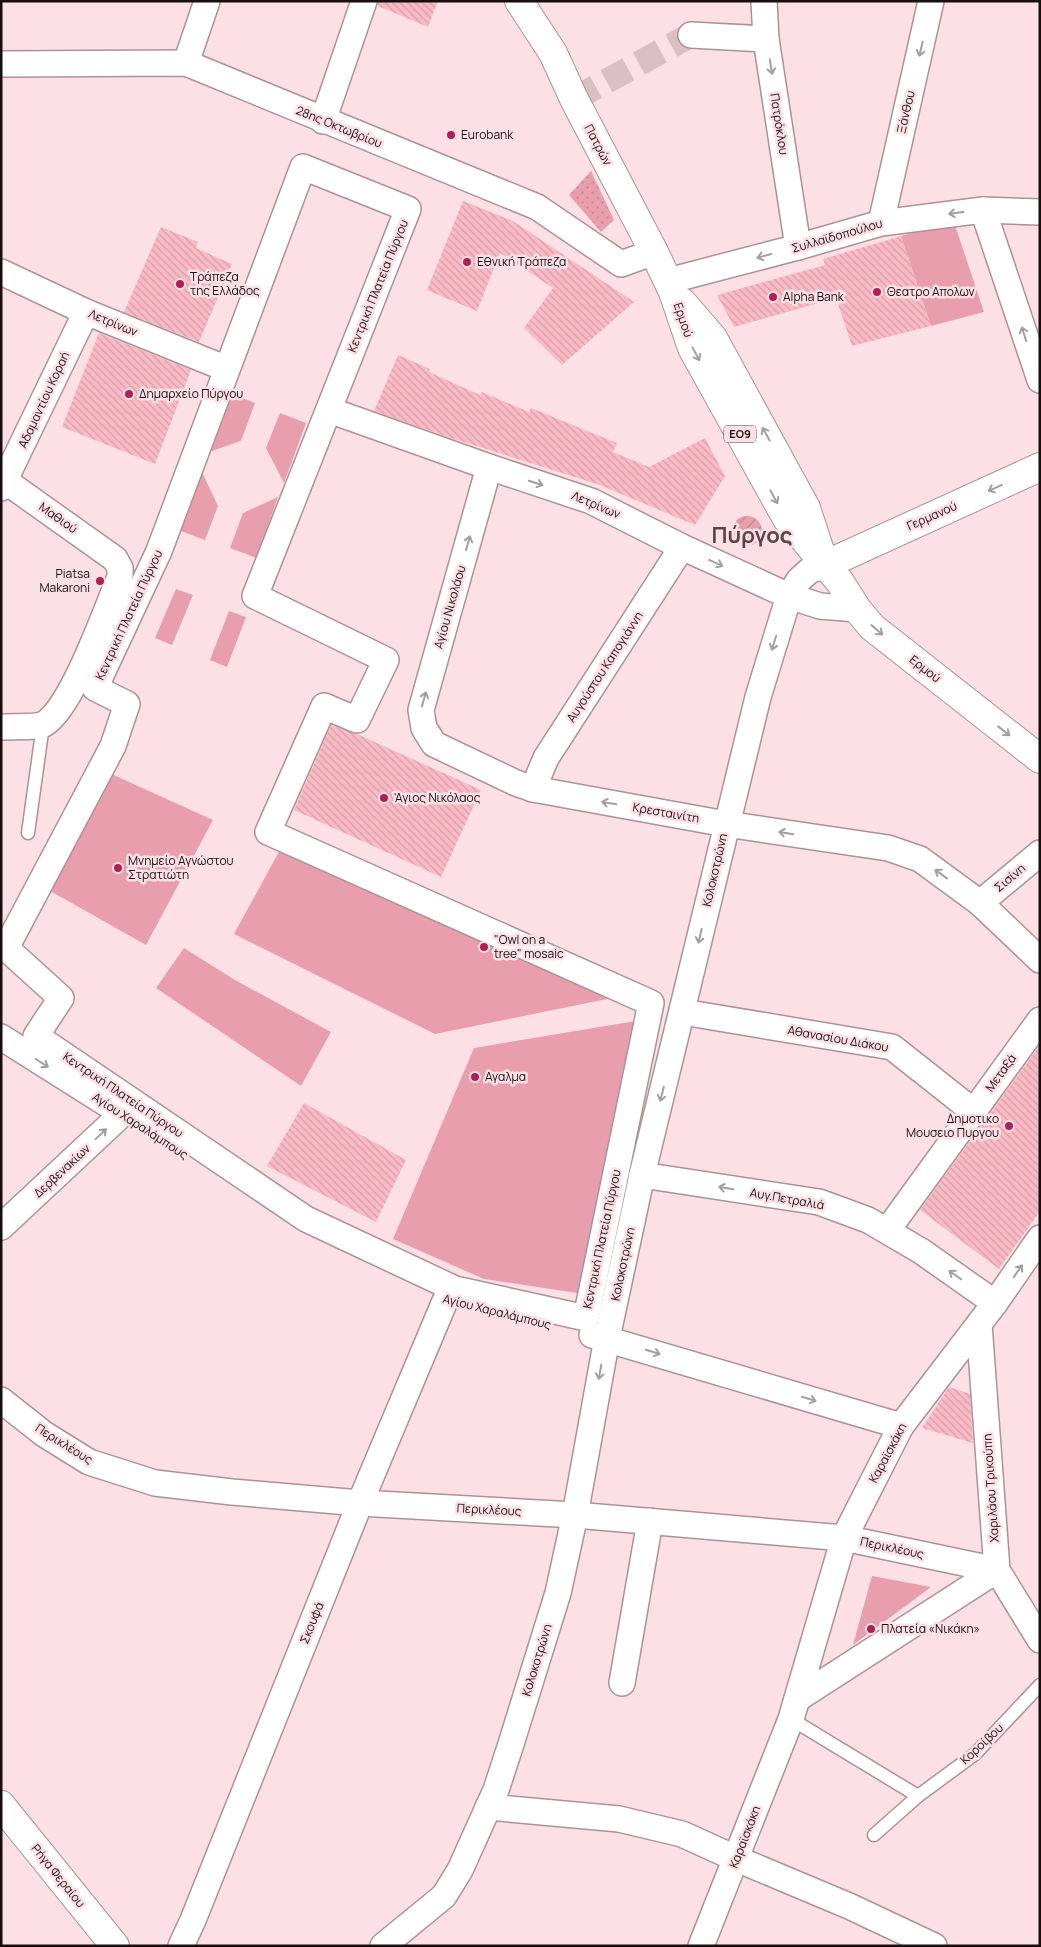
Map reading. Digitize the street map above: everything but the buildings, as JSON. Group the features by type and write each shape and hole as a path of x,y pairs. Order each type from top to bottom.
{"main road":[{"name":"Πατρών","path":"519,1 553,53 574,99 671,287"},
{"name":"Ερμού","path":"671,287 692,348 787,519 840,582 857,609 872,627 1040,759"},
{"name":"Γερμανού","path":"825,565 1040,468"},
{"name":"Ρήγα Φεραίου","path":"4,1816 115,1946"}],"street":[{"path":"186,64 207,1"},
{"path":"323,121 364,1"},
{"name":"Πατρόκλου","path":"764,1 766,39 798,247"},
{"name":"Ξάνθου","path":"881,223 931,1"},
{"path":"691,34 766,39"},
{"name":"28ης Οκτωβρίου","path":"1,64 186,64 537,207 621,264 654,252"},
{"name":"Κεντρική Πλατεία Πύργου","path":"303,166 408,209 329,410 255,596 386,660 357,720 324,706 268,832 651,1003 586,1318 455,1289 306,1219 36,1036 61,998 6,948 113,746 127,704 95,688 160,551 303,166"},
{"path":"983,210 1040,380"},
{"name":"Συλλαϊδοπούλου","path":"671,287 881,223 983,210 1040,212"},
{"name":"Λετρίνων","path":"1,272 86,312 227,369"},
{"name":"Αδαμαντίου Κοραή","path":"3,482 86,312"},
{"name":"Λετρίνων","path":"329,410 489,467 592,501 682,547 788,596 820,606 857,609"},
{"name":"Αγίου Νικολάου","path":"434,744 424,728 421,710 489,467"},
{"name":"Μαθιού","path":"3,482 115,559 120,568 120,577 74,685 58,710 42,725"},
{"name":"Αυγούστου Καπογιάννη","path":"533,789 546,758 682,547"},
{"name":"Κολοκοτρώνη","path":"383,1946 444,1896 460,1870 488,1807 511,1744 558,1593 575,1514 606,1338 642,1175 758,697 788,596 799,580 810,571 825,565"},
{"path":"1,727 42,725"},
{"name":"Κρεσταινίτη","path":"434,744 516,783 533,789 726,824 888,848 920,859 980,904 1040,960"},
{"name":"Σισίνη","path":"980,904 1040,853"},
{"name":"Αθανασίου Διάκου","path":"683,1012 892,1047 973,1111"},
{"name":"Μεταξά","path":"892,1224 1040,1020"},
{"name":"Αγίου Χαραλάμπους","path":"1,1037 238,1189 310,1232 377,1270 445,1301 606,1338 901,1426"},
{"name":"Δερβενακίων","path":"1,1227 122,1114"},
{"name":"Αυγ.Πετραλιά","path":"642,1175 819,1202 868,1220 921,1251 996,1303"},
{"name":"Καραϊσκάκη","path":"702,1946 794,1709 844,1538 901,1426 996,1303 1040,1238"},
{"name":"Σκουφά","path":"181,1946 360,1503 445,1301"},
{"name":"Χαριλάου Τρικούπη","path":"979,1324 997,1570 1040,1640"},
{"name":"Περικλέους","path":"1,1400 44,1434 89,1462 156,1483 232,1492 360,1503 575,1514 844,1538 997,1570"},
{"path":"622,1683 650,1521"},
{"path":"794,1709 997,1570"},
{"path":"488,1807 619,1819 682,1834 849,1906 934,1946"}],"lane":[{"path":"28,833 42,725"},
{"name":"Κοροίβου","path":"874,1835 918,1796 976,1754 1040,1686"},
{"path":"794,1709 918,1796"}],"shaded area":[{"path":"591,171 614,220 601,232 569,195"},
{"path":"954,222 984,312 931,326 901,236"},
{"path":"229,393 255,403 241,441 206,453"},
{"path":"280,413 306,423 284,483 266,448"},
{"path":"201,470 218,506 205,540 178,530"},
{"path":"278,497 257,558 230,548 243,513"},
{"path":"747,516 753,517 761,525 761,537 753,545 747,546 741,545 733,537 732,531 733,525 741,517"},
{"path":"176,589 193,595 172,645 155,638"},
{"path":"229,611 246,617 227,667 210,660"},
{"path":"107,772 213,820 146,945 45,888"},
{"path":"287,837 612,998 435,1034 234,934"},
{"path":"184,948 235,980 331,1032 301,1086 156,988"},
{"path":"636,1021 590,1295 484,1279 393,1239 474,1048"},
{"path":"872,1576 931,1587 853,1645"}],"tunnel":[{"path":"574,99 691,35"}],"place":[{"name":"Eurobank","path":"451,135"},
{"name":"Εθνική Τράπεζα","path":"467,262"},
{"name":"Τράπεζα της Ελλάδος","path":"180,284"},
{"name":"Θεατρο Απολων","path":"877,292"},
{"name":"Alpha Bank","path":"773,297"},
{"name":"Δημαρχείο Πύργου","path":"129,394"},
{"name":"Piatsa Makaroni","path":"100,581"},
{"name":"'Αγιος Νικόλαος","path":"384,798"},
{"name":"Μνημείο Αγνώστου Στρατιώτη","path":"118,868"},
{"name":"\"Owl on a tree\" mosaic","path":"484,947"},
{"name":"Αγαλμα","path":"475,1077"},
{"name":"Δημοτικο Μουσειο Πυργου","path":"1009,1126"},
{"name":"Πλατεία «Νικάκη»","path":"871,1629"}],"district":[{"name":"Πύργος","path":"752,535"}]}
